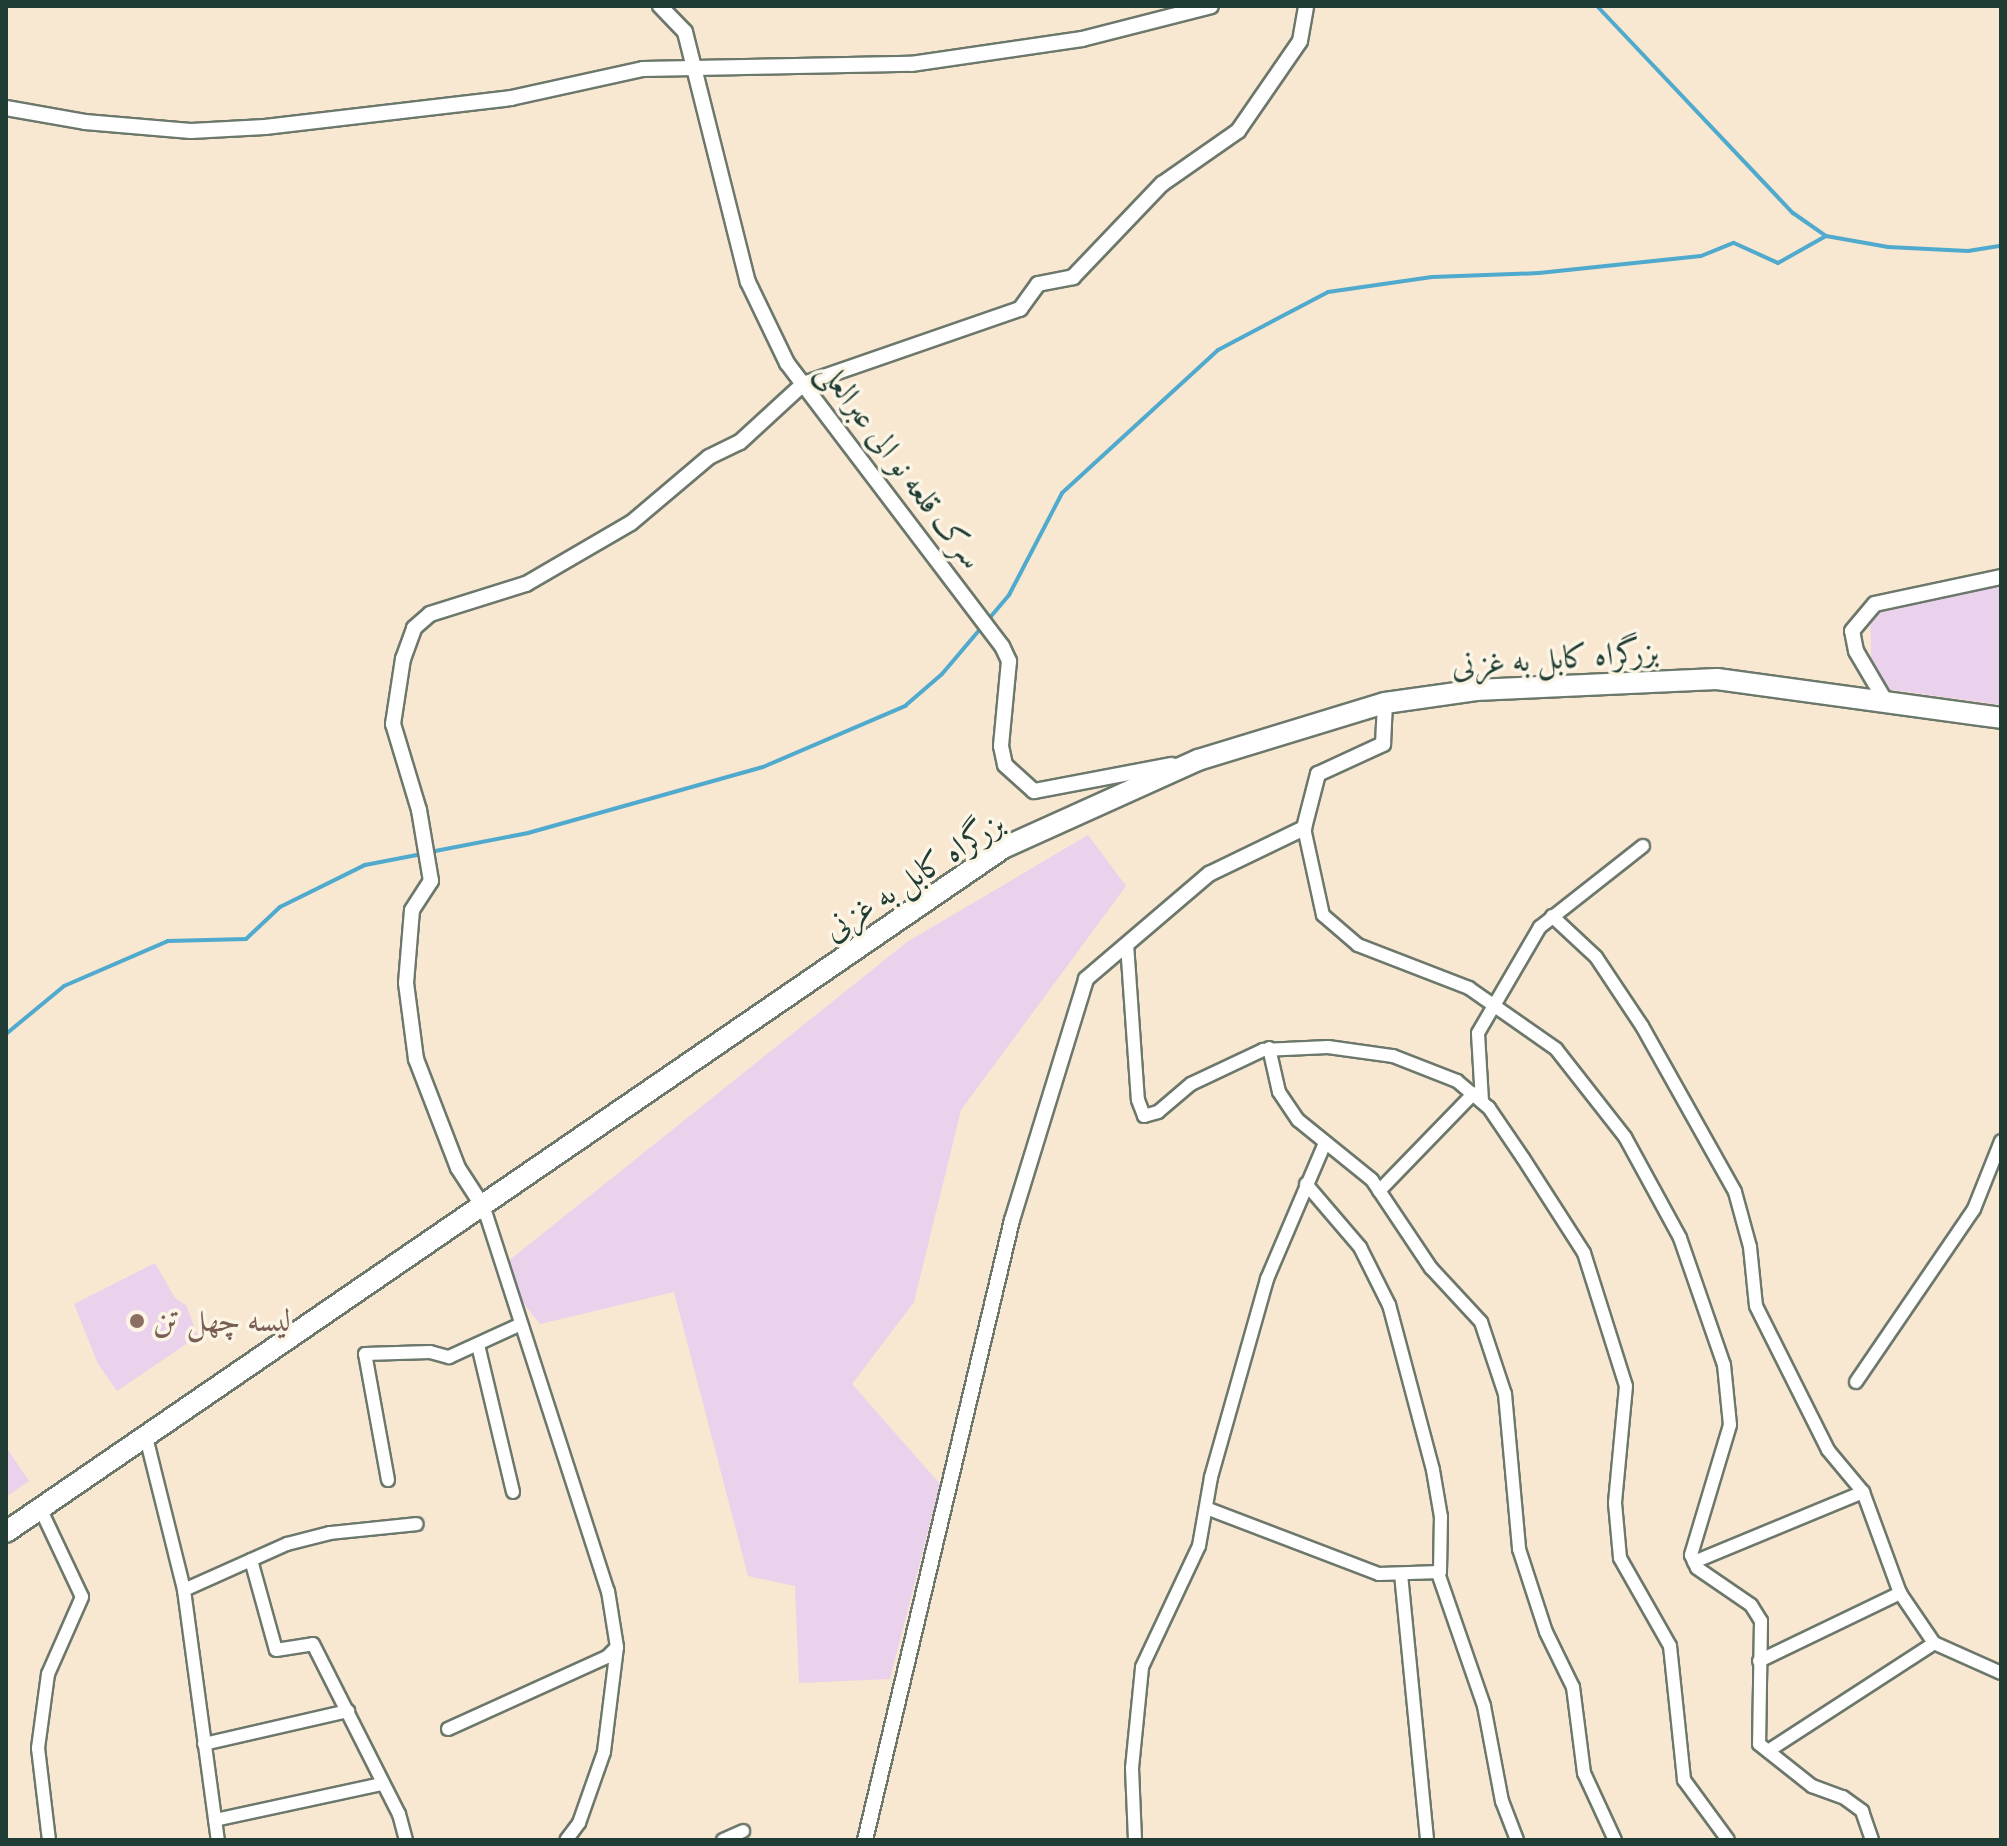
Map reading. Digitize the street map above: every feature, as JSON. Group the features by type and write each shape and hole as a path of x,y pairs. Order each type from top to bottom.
{"highway":[{"name":"بزرگراه کابل به غزنی","path":"6,1532 145,1433 484,1208 1003,848 1198,760 1385,703 1476,690 1717,679 2001,718"}],"street":[{"name":"سرک قلعه نو الی عبرالعلی","path":"660,6 685,32 721,190 748,282 803,384 1002,646 1009,661 1001,746 1005,765 1034,791 1198,760"},
{"path":"6,108 85,122 191,131 265,127 511,98 643,69 911,64 1082,39 1211,6"},
{"path":"566,1840 579,1823 604,1752 617,1647 608,1591 484,1208 458,1168 416,1059 406,942 412,910 431,881 419,810 393,724 403,659 414,628 430,614 526,584 631,523 709,457 740,442 803,384 1020,309 1038,284 1073,277 1162,184 1238,131 1300,41 1306,6"},
{"path":"1886,702 1856,651 1852,631 1875,604 2001,577"},
{"path":"1385,703 1383,744 1318,774 1304,828 1323,915 1358,945 1469,988 1556,1049 1625,1137 1680,1238 1724,1365 1730,1425 1691,1555 1694,1562 1751,1605 1761,1621 1756,1725 1759,1744 1812,1786 1843,1797 1862,1811 1872,1840"},
{"path":"865,1840 1012,1220 1086,979 1209,874 1304,828"},
{"path":"1379,1191 1478,1097 1476,1041 1493,1005 1552,916 1643,846"},
{"path":"1552,916 1596,957 1695,1116 1735,1192 1750,1247 1756,1306 1781,1364 1828,1450 1863,1492 1900,1593 1934,1643 2001,1673"},
{"path":"1127,944 1141,1114 1153,1115 1191,1084 1269,1048 1328,1047 1393,1056 1478,1097 1584,1253 1626,1386 1615,1490 1620,1558 1670,1646 1684,1780 1728,1840"},
{"path":"1269,1048 1279,1092 1298,1120 1379,1191 1431,1268 1481,1322 1505,1394 1519,1549 1546,1632 1573,1687 1584,1773 1615,1840"},
{"path":"1856,1382 1974,1209 2001,1141"},
{"path":"1135,1840 1132,1768 1142,1667 1186,1584 1263,1293 1325,1143"},
{"path":"1306,1184 1360,1247 1389,1305 1433,1470 1441,1517 1438,1573 1484,1706 1502,1801 1517,1840"},
{"path":"388,1480 363,1357 430,1352 449,1357 521,1324"},
{"path":"478,1345 513,1492"},
{"path":"145,1433 184,1590 218,1840"},
{"path":"1694,1562 1863,1492"},
{"path":"40,1508 82,1597 48,1674 38,1748 49,1840"},
{"path":"1206,1508 1379,1574 1438,1573"},
{"path":"184,1590 251,1560 330,1533 417,1524"},
{"path":"251,1560 276,1650 281,1653 311,1642 399,1814 406,1840"},
{"path":"1401,1574 1427,1840"},
{"path":"1759,1661 1900,1593"},
{"path":"1768,1751 1934,1643"},
{"path":"448,1729 607,1657 617,1647"},
{"path":"204,1744 348,1711"},
{"path":"215,1820 382,1784"},
{"path":"723,1840 743,1831"}],"shaded area":[{"path":"2001,587 2001,705 1872,687 1870,607"},
{"path":"1088,835 1126,886 961,1110 914,1302 852,1384 940,1484 890,1679 799,1683 795,1586 748,1576 674,1292 540,1324 497,1270 907,942"},
{"name":"لیسه چهل تن","path":"155,1263 175,1298 186,1305 198,1336 117,1391 98,1364 74,1304"},
{"path":"6,1447 29,1481 6,1497"}],"waterway":[{"path":"1597,6 1793,213 1826,236 1888,247 1968,251 2001,246"},
{"path":"430,852 528,833 763,767 905,706 942,674 1009,595 1062,493 1218,350 1328,292 1432,277 1539,273 1701,256 1734,243 1778,263 1826,236"},
{"path":"6,1034 64,986 168,941 246,939 280,907 365,865 422,854"}],"place":[{"name":"لیسه چهل تن","path":"137,1321"}]}
